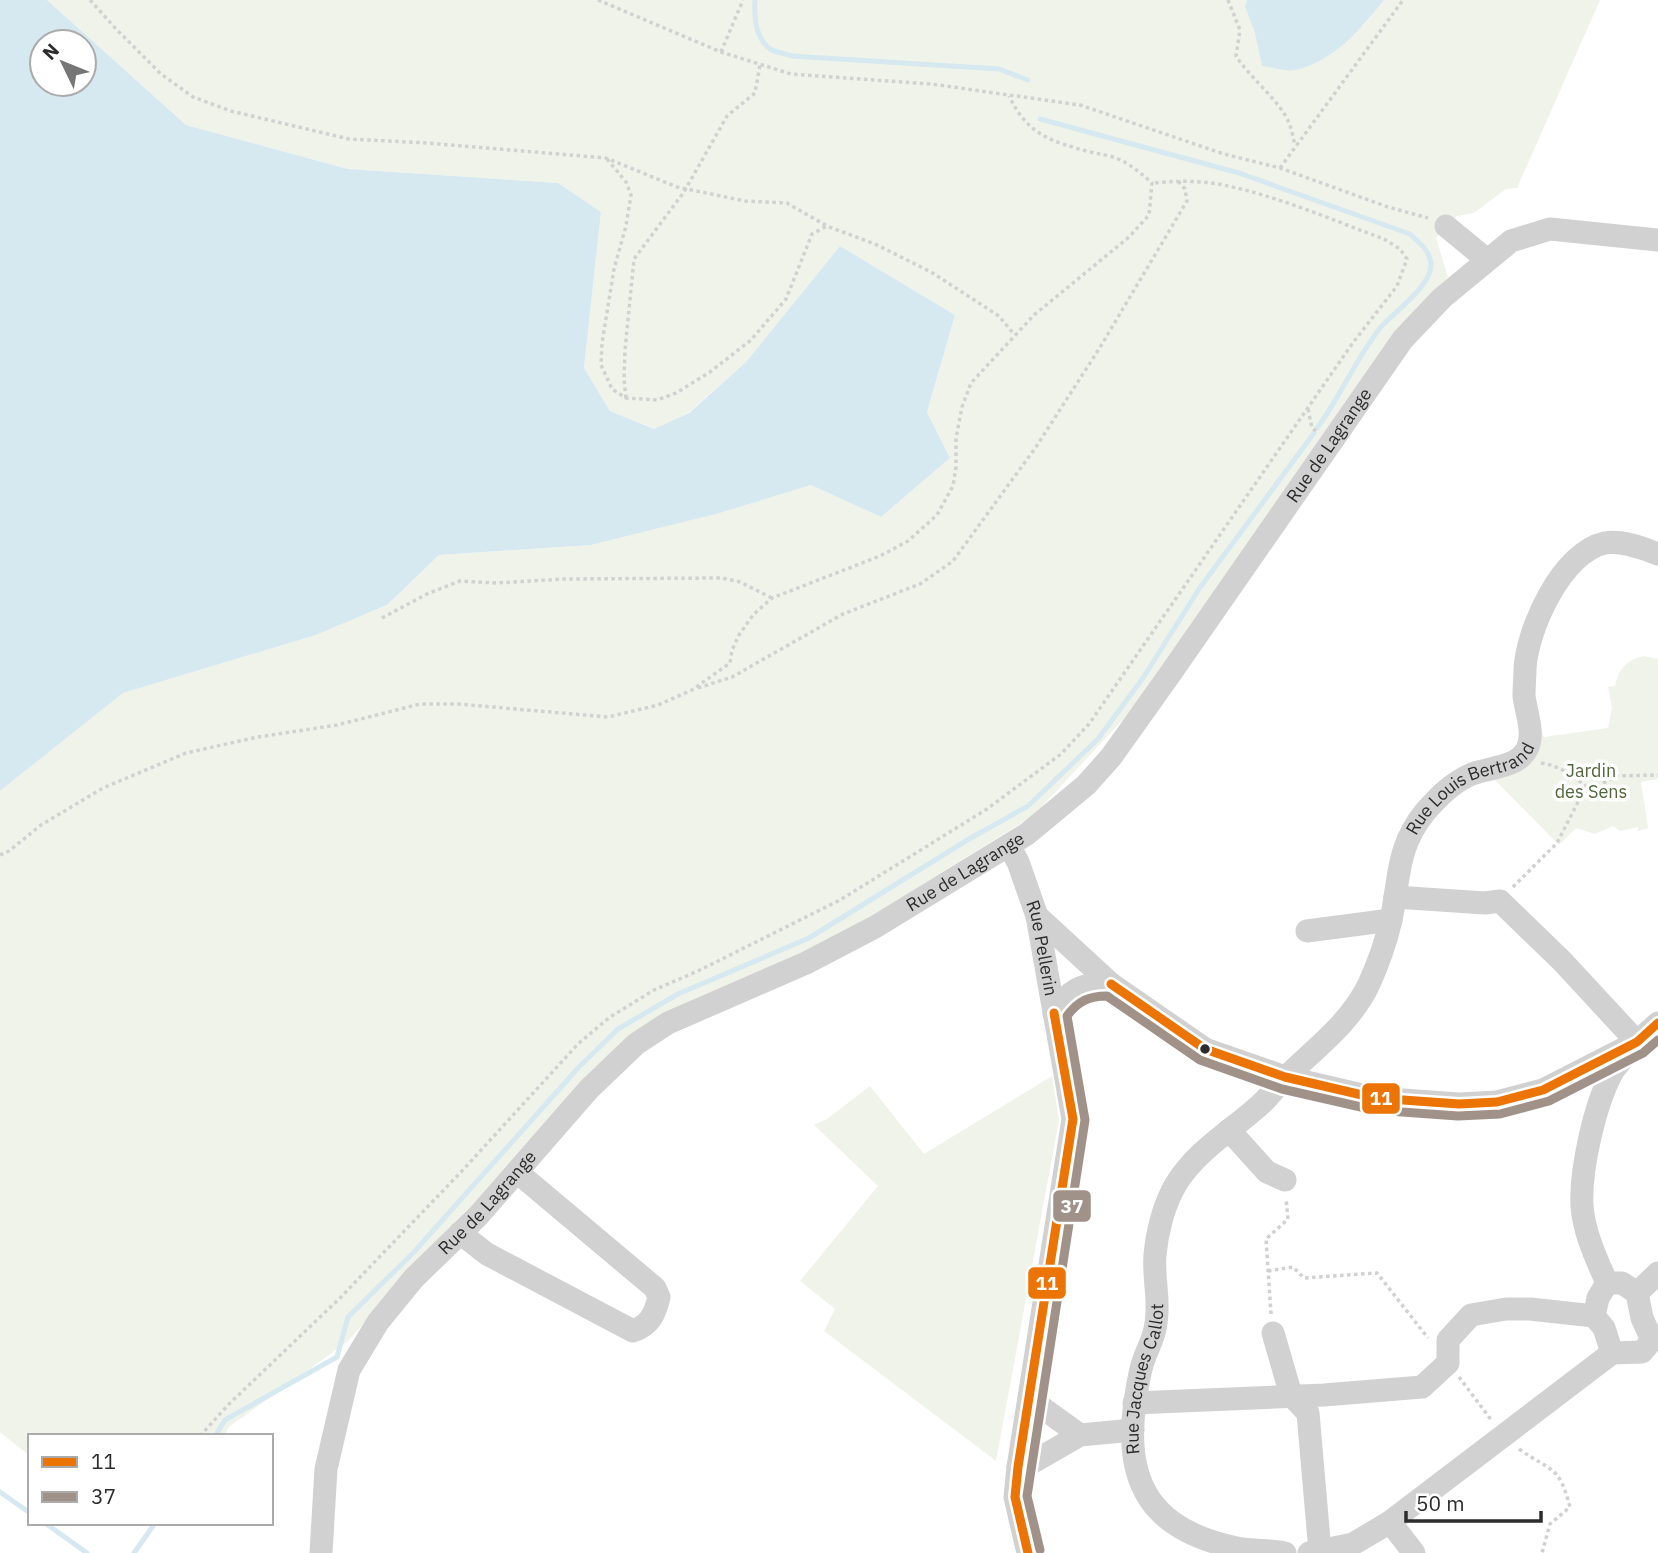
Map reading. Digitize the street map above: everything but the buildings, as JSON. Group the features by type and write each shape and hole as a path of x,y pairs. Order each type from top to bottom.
{"street":[{"path":"1446,226 1486,259"},
{"name":"Rue de Lagrange","path":"321,1553 326,1469 349,1370 362,1346 414,1278 517,1172 589,1089 636,1044 668,1023 806,963 875,927 1009,846 1057,811 1086,785 1111,757 1403,339 1442,298 1486,259 1511,241 1550,229 1658,240"},
{"name":"Rue Louis Bertrand","path":"1285,1077 1335,1032 1367,989 1391,920 1399,864 1408,839 1423,814 1447,788 1472,774 1517,761 1528,748 1530,729 1524,695 1525,663 1532,630 1556,583 1590,549 1607,542 1625,544 1658,554"},
{"name":"Rue Pellerin","path":"1009,846 1018,862 1037,916 1073,1119 1018,1467 1016,1497 1028,1553"},
{"path":"1395,897 1485,903 1500,901 1562,961 1637,1042"},
{"path":"1037,916 1111,984 1205,1049 1285,1077 1375,1098 1459,1104 1497,1102 1543,1090 1637,1042"},
{"path":"1307,931 1391,920"},
{"path":"1054,1013 1065,997 1080,988 1097,983 1111,984"},
{"path":"1607,1283 1588,1236 1582,1205 1587,1151 1601,1101 1614,1070 1637,1042 1658,1023"},
{"name":"Rue Jacques Callot","path":"1285,1077 1262,1104 1229,1129 1190,1166 1175,1186 1164,1209 1154,1257 1159,1306 1156,1330 1143,1363 1133,1430 1135,1462 1143,1493 1163,1516 1193,1535 1238,1548 1285,1553"},
{"path":"1229,1129 1267,1172 1285,1180"},
{"path":"460,1233 487,1254 633,1331 643,1328 654,1315 659,1297 655,1288 517,1172"},
{"path":"1637,1293 1658,1273"},
{"path":"1273,1333 1291,1395 1308,1413 1315,1552 1353,1544 1390,1522 1612,1353 1653,1351 1637,1293 1622,1283 1607,1283"},
{"path":"1594,1315 1598,1298 1607,1283"},
{"path":"1135,1403 1324,1395 1422,1387 1448,1363 1448,1340 1471,1315 1506,1309 1594,1315 1604,1328 1612,1353"},
{"path":"1030,1398 1080,1435"},
{"path":"1018,1467 1033,1462 1080,1435 1133,1430"},
{"path":"1390,1522 1415,1553"}],"path":[{"path":"90,0 161,74 193,97 231,111 349,139 606,158 686,189 745,201 787,203 828,226 877,245 931,272 999,316 1014,334"},
{"path":"598,0 721,52 791,74 931,84 1080,105 1224,154 1280,168 1446,226"},
{"path":"721,52 743,0"},
{"path":"1228,0 1240,30 1236,56 1289,122 1295,145"},
{"path":"1280,168 1403,0"},
{"path":"626,398 625,350 634,259 686,189 727,116 755,93 760,65"},
{"path":"202,1434 228,1405 340,1298 461,1172 578,1044 610,1017 654,990 698,971 839,900 997,801 1061,754 1088,724 1330,376 1397,286 1407,258 1400,249 1384,239 1270,198 1222,184 1177,181 1152,183 1117,158 1088,152 1041,135 1018,115 1009,96"},
{"path":"606,158 626,183 631,195 614,269 601,365 612,389 626,398 657,400 676,393 710,372 751,340 786,299 813,234 828,226"},
{"path":"0,855 41,825 103,788 186,753 258,737 337,725 420,704 458,704 608,717 658,705 732,677 843,614 920,584 953,561 1036,447 1099,349 1188,201 1185,189 1177,181"},
{"path":"692,690 730,663 738,635 753,615 772,598 880,556 908,541 937,515 953,486 956,438 962,407 971,383 1014,334 1080,275 1129,237 1149,215 1152,183"},
{"path":"382,618 427,593 460,581 496,583 564,579 722,578 740,582 772,598"},
{"path":"1517,761 1550,764 1569,773 1590,790"},
{"path":"1500,901 1557,843 1578,802 1590,790 1617,776 1658,775"},
{"path":"1273,1333 1266,1239 1288,1219 1285,1180"},
{"path":"1268,1271 1293,1267 1304,1278 1377,1272 1503,1436 1522,1451 1546,1464 1563,1481 1570,1507 1550,1524 1542,1553"}],"green space":[{"path":"47,0 1247,0 1245,7 1255,33 1363,26 1384,0 1600,0 1517,188 1506,189 1474,213 1457,216 1436,238 1448,277 1145,696 1034,815 828,943 627,1038 347,1342 229,1427 225,1434 28,1434 28,1454 0,1432 0,791 123,693 316,635 387,605 439,555 591,545 720,513 811,485 881,517 950,458 927,412 955,315 840,246 746,362 688,413 655,429 610,411 584,368 601,212 558,183 348,169 186,125 98,46 98,28 78,28"},
{"name":"Jardin des Sens","path":"1644,656 1658,659 1658,779 1641,782 1648,828 1620,831 1613,826 1595,834 1576,828 1559,845 1491,776 1539,728 1544,737 1608,728 1612,708 1608,687 1615,686 1625,666"},
{"path":"1052,1076 1059,1120 996,1461 824,1331 835,1309 800,1281 878,1186 814,1125 827,1119 870,1086 924,1154"}],"shaded area":[{"path":"0,0 47,0 78,28 28,28 28,98 98,98 98,46 186,125 348,169 558,183 601,212 584,368 610,411 654,429 689,413 746,362 840,246 955,315 927,412 950,458 881,517 811,485 720,513 591,545 439,555 387,605 316,635 123,693 0,791"},
{"path":"1247,0 1384,0 1356,33 1334,52 1309,66 1283,70 1262,66 1255,33 1245,7"}],"waterway":[{"path":"755,0 758,33 770,49 778,52 792,56 999,69 1028,80"},
{"path":"1040,119 1239,173 1410,234 1424,247 1431,264 1425,281 1372,339 1317,428"},
{"path":"216,1434 225,1420 337,1357 348,1317 414,1252 579,1067 618,1029 678,994 809,938 969,839 1028,806 1098,739 1143,678 1199,589 1314,433"},
{"path":"0,1492 28,1512"},
{"path":"48,1525 87,1553"},
{"path":"134,1553 154,1525"}],"transit line":[{"name":"11","path":"1111,984 1205,1049 1285,1077 1375,1098 1459,1104 1497,1102 1543,1090 1637,1042 1658,1023"},
{"name":"37","path":"1040,1550 1027,1496 1085,1120 1067,1016 1075,1007 1089,998 1107,996 1200,1060 1282,1089 1374,1110 1458,1116 1500,1114 1549,1101 1643,1053 1658,1040"},
{"name":"11","path":"1028,1553 1015,1497 1018,1467 1073,1119 1054,1013"}]}
